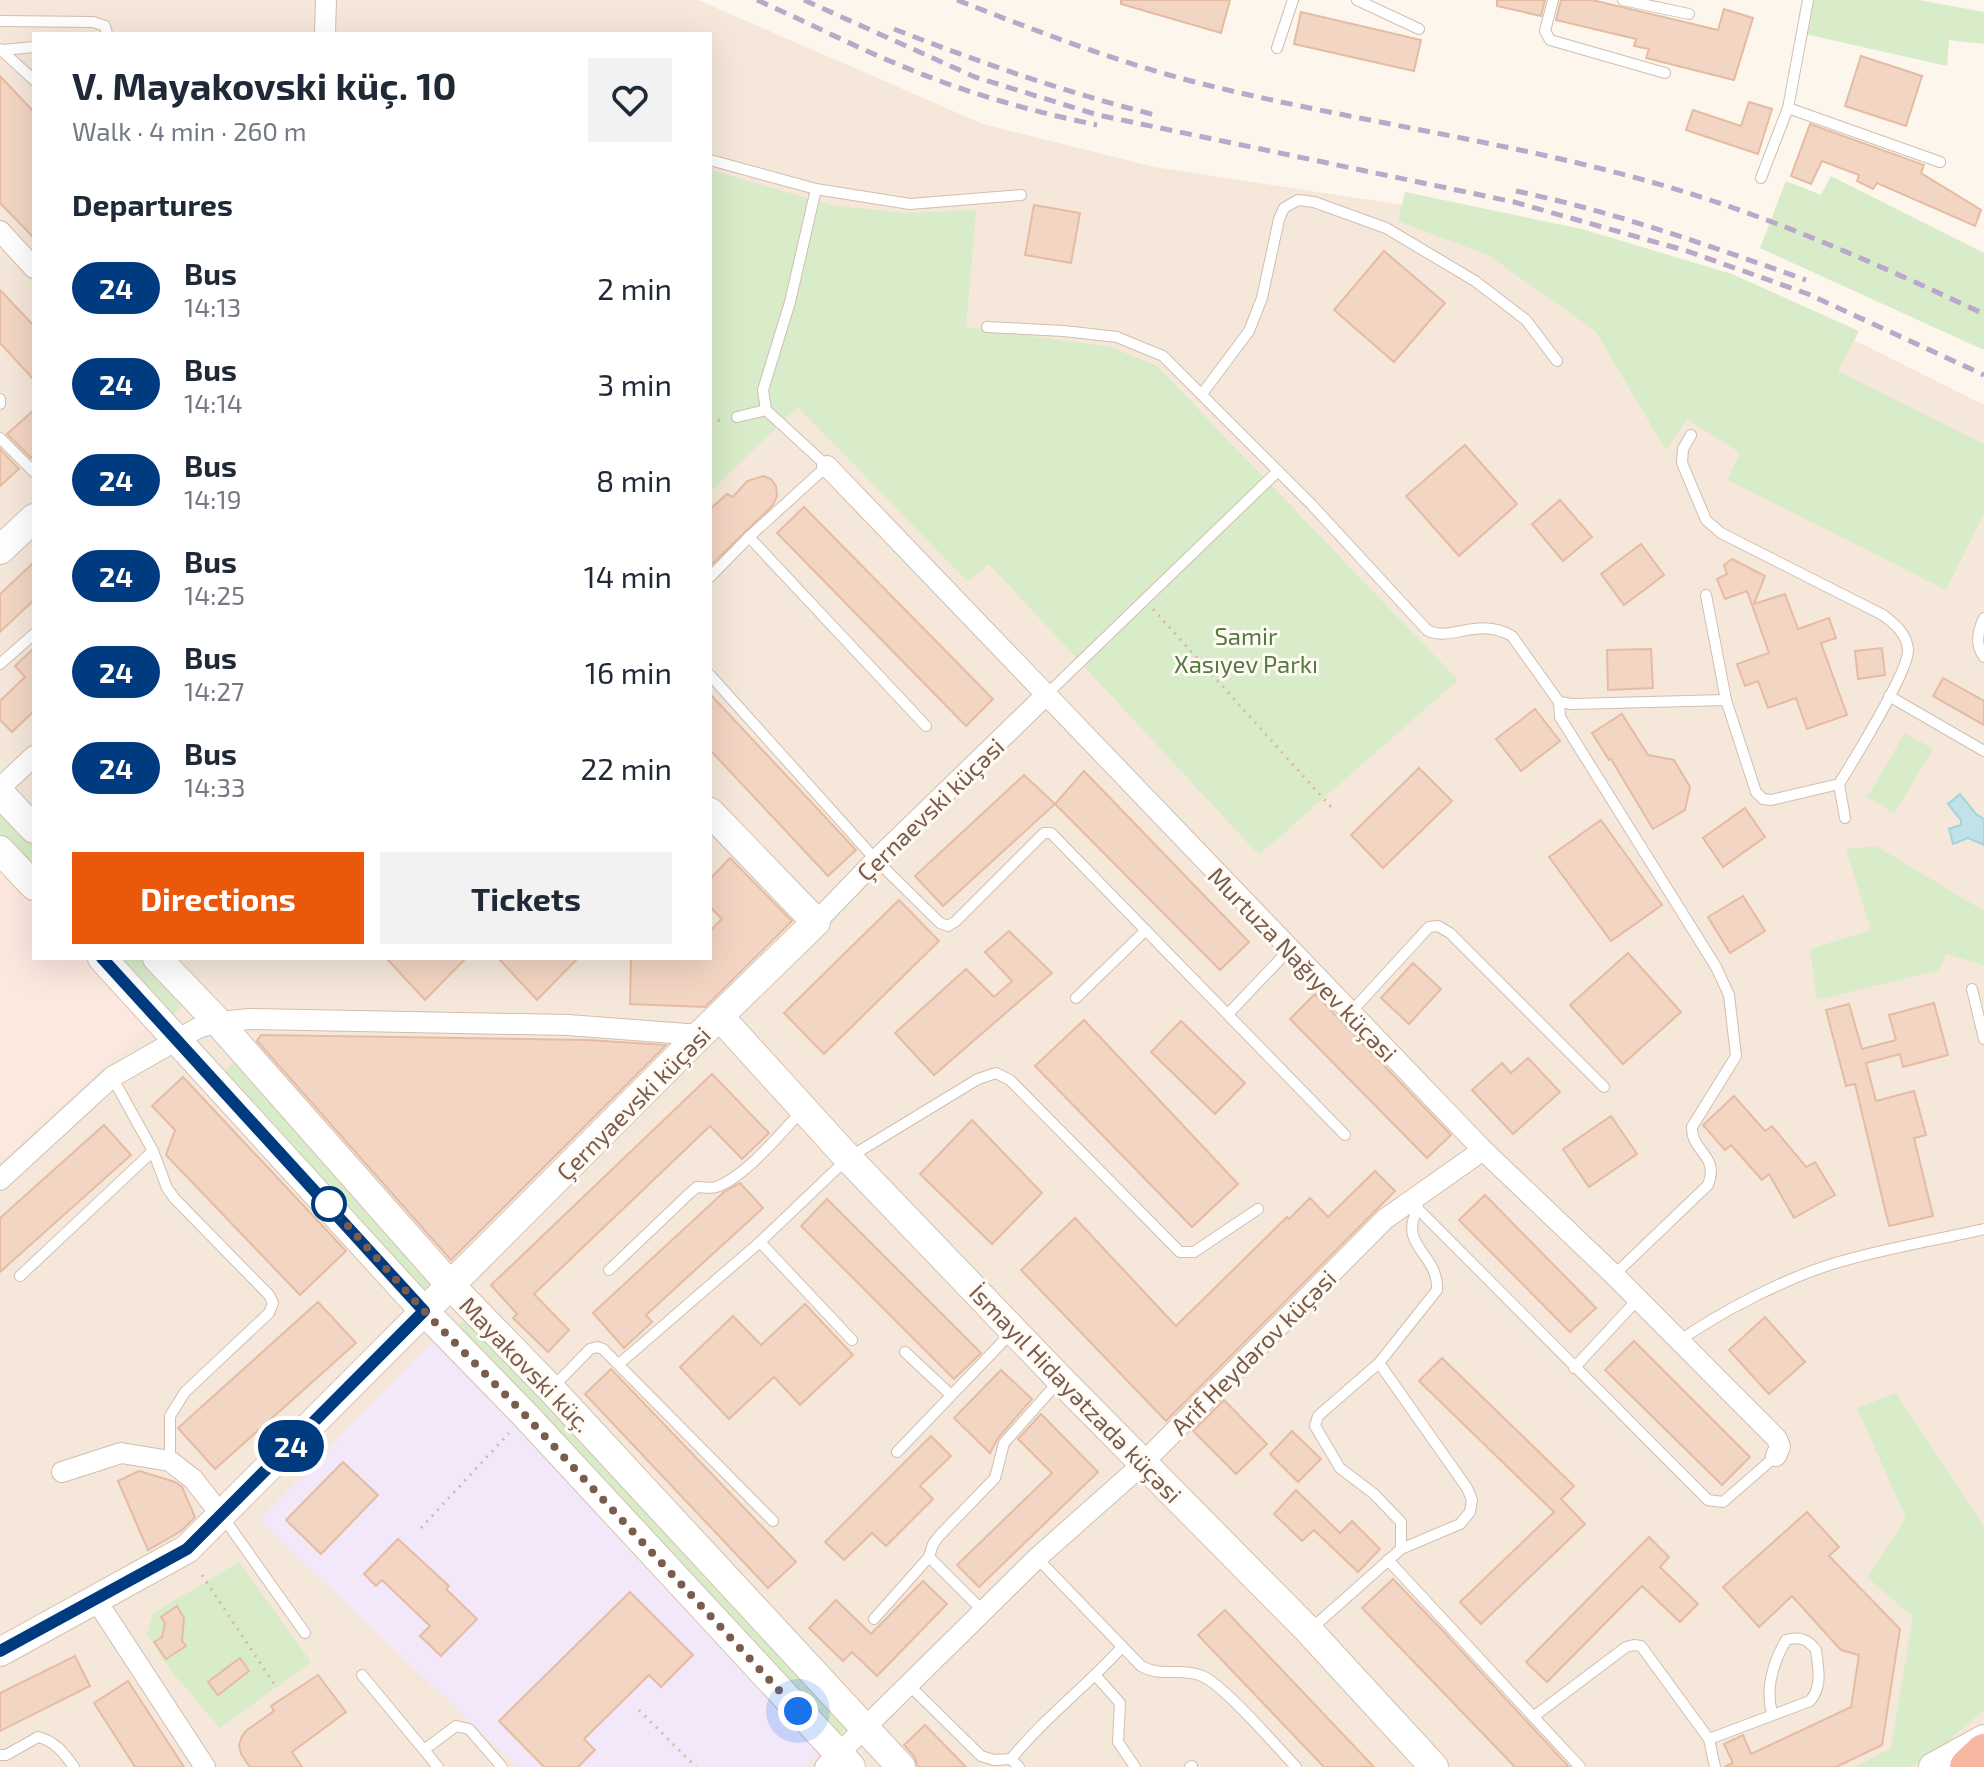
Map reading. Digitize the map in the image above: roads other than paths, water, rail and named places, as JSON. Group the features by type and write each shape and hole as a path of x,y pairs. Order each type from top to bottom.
{"highway":[{"path":"1968,1767 1984,1752"}],"street":[{"path":"325,32 326,0"},
{"path":"0,232 32,266"},
{"name":"Murtuza Nağıyev küçəsi","path":"827,466 1483,1150 1614,1275 1777,1439 1780,1447 1776,1456"},
{"path":"0,550 32,520"},
{"name":"Çernaevski küçəsi","path":"816,922 1046,695"},
{"path":"32,758 0,791 32,827"},
{"path":"712,814 816,922"},
{"path":"0,850 32,884"},
{"name":"Çernyaevski küçəsi","path":"0,1652 187,1549 816,922"},
{"name":"Mayakovski küç.","path":"104,960 424,1311 526,1416 838,1763"},
{"name":"Mayakovski küç.","path":"162,960 451,1286 551,1389 901,1767"},
{"path":"0,1180 112,1077 177,1038 218,1022 250,1019 710,1026"},
{"name":"İsmayıl Hidayətzadə küçəsi","path":"710,1026 804,1109 1061,1380 1309,1631 1434,1767"},
{"name":"Arif Heydərov küçəsi","path":"838,1763 864,1728 1037,1558 1143,1463 1385,1219 1413,1204 1483,1150"},
{"path":"62,1472 121,1453 170,1461 193,1479 222,1516"},
{"path":"96,1600 205,1767"},
{"path":"1933,1767 1984,1739"}],"lane":[{"path":"1277,48 1293,0"},
{"path":"1357,0 1419,29"},
{"path":"1553,0 1545,31 1550,40 1665,73"},
{"path":"1623,0 1689,14"},
{"path":"1761,178 1788,108 1808,0"},
{"path":"0,21 93,22 105,26 106,32"},
{"path":"2,49 32,47"},
{"path":"2,49 32,78"},
{"path":"1788,108 1940,162"},
{"path":"712,161 816,189 910,204 1021,195"},
{"path":"712,575 827,466 766,410 763,390 790,302 816,189"},
{"path":"1202,394 1249,331 1262,298 1279,219 1284,208 1298,200 1314,202 1386,228 1475,281 1526,320 1557,361"},
{"path":"987,327 1117,337 1163,356 1278,471 1427,630 1436,635 1468,628 1501,630 1512,636 1559,702 1560,717 1716,967 1729,995 1736,1047 1731,1067 1692,1127 1692,1138 1711,1163 1712,1175 1708,1185 1614,1275"},
{"path":"737,417 766,410"},
{"path":"1691,435 1683,449 1682,463 1706,520 1721,533 1883,615 1899,628 1906,640 1908,654 1889,696 1839,784 1845,818"},
{"path":"0,438 32,470"},
{"path":"1046,695 1278,471"},
{"path":"749,537 926,726"},
{"path":"1706,595 1726,700 1756,792 1763,799 1771,800 1839,784"},
{"path":"1984,618 1977,640 1984,657"},
{"path":"0,664 32,636"},
{"path":"712,677 876,860 940,923 948,926 956,921 1044,833 1051,833 1345,1135"},
{"path":"1889,696 1984,751"},
{"path":"1559,702 1726,700"},
{"path":"1351,1012 1429,927 1438,926 1450,933 1604,1087"},
{"path":"1076,998 1146,930"},
{"path":"1228,1014 1289,950"},
{"path":"1972,989 1984,1039"},
{"path":"619,1364 760,1242 848,1158 978,1079 996,1073 1010,1080 1180,1252 1194,1252 1258,1209"},
{"path":"112,1077 153,1151 167,1188 269,1295 273,1303 269,1313 185,1392 170,1416 170,1461"},
{"path":"609,1270 697,1187 712,1189 745,1169 804,1109"},
{"path":"20,1276 153,1151"},
{"path":"1401,1549 1401,1522 1374,1494 1340,1468 1315,1426 1318,1416 1379,1363 1437,1290 1438,1278 1411,1233 1413,1204"},
{"path":"1413,1204 1708,1500 1723,1502 1776,1456"},
{"path":"1678,1342 1705,1322 1812,1271 1840,1261 1984,1229"},
{"path":"760,1242 852,1340"},
{"path":"1574,1368 1638,1299"},
{"path":"897,1452 1014,1330"},
{"path":"551,1389 590,1349 603,1349 773,1521"},
{"path":"905,1352 951,1395"},
{"path":"1309,1631 1401,1549 1460,1524 1470,1512 1472,1500 1467,1488 1379,1363"},
{"path":"874,1619 929,1557 940,1535 995,1478 1004,1443 1061,1380"},
{"path":"222,1516 305,1633"},
{"path":"929,1557 983,1611"},
{"path":"1037,1558 1141,1666 1153,1672 1184,1672 1204,1677 1226,1695 1296,1767"},
{"path":"1388,1560 1580,1767"},
{"path":"1709,1739 1810,1701 1816,1694 1819,1679 1816,1650 1805,1640 1795,1637 1786,1640 1781,1649 1768,1687 1772,1713"},
{"path":"1533,1717 1626,1647 1641,1646 1709,1739 1715,1767"},
{"path":"909,1685 981,1756 1015,1763 1030,1735 1096,1676 1122,1647"},
{"path":"362,1675 438,1767"},
{"path":"1096,1676 1120,1703 1117,1735 1121,1749 1135,1767"},
{"path":"424,1750 456,1726 469,1729 502,1767"},
{"path":"0,1755 6,1755 38,1737 48,1739 64,1752 74,1767"}],"water":[{"path":"1960,794 1984,819 1984,845 1968,838 1953,844 1949,829 1961,825 1961,820 1948,804"}],"railway":[{"path":"757,0 936,80 1004,102 1097,125"},
{"path":"804,0 975,77 1098,115 1514,202 1687,251 1808,294 1984,375"},
{"path":"957,0 1102,54 1191,81 1517,149 1710,200 1814,239 1984,314"},
{"path":"894,29 1025,77 1159,116"},
{"path":"1516,191 1626,219 1806,280"}],"park label":[{"name":"Samir Xasıyev Parkı","path":"1246,649"}]}
